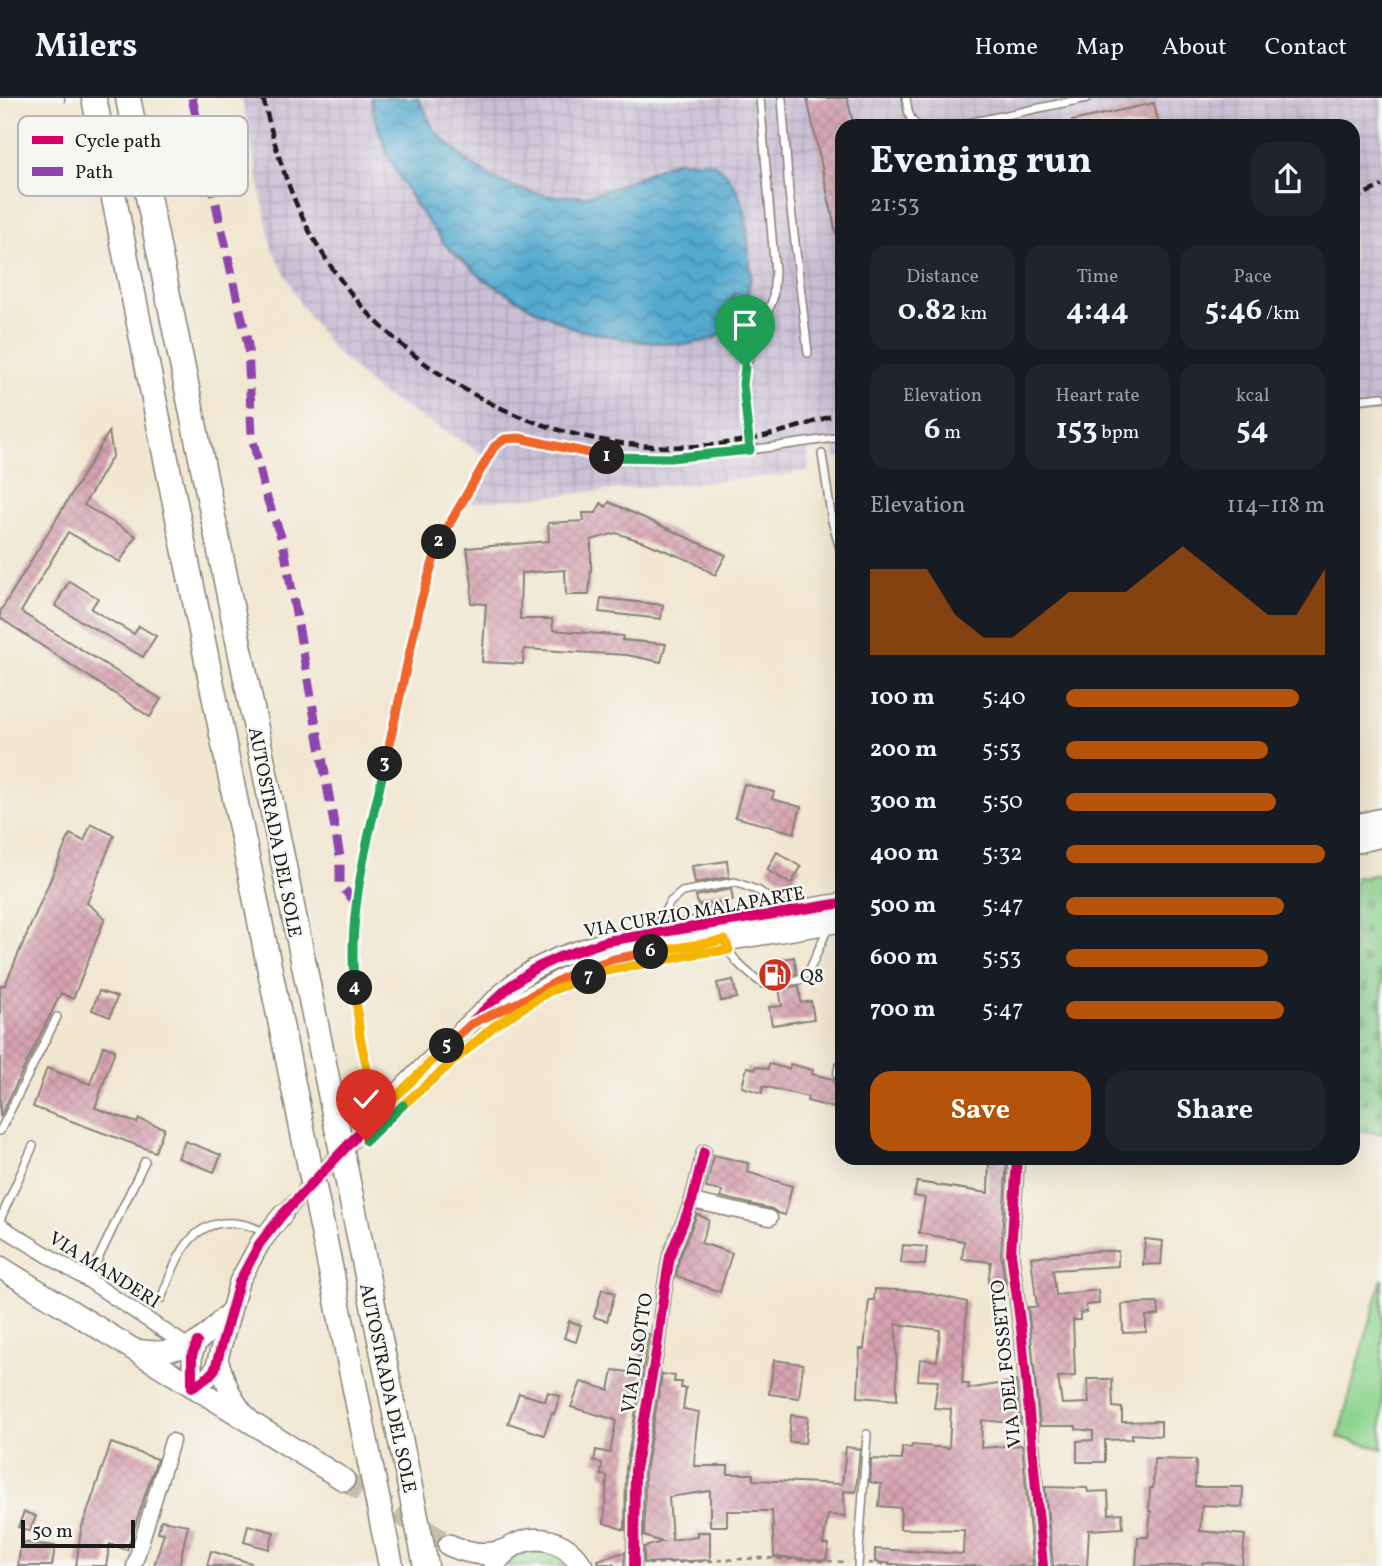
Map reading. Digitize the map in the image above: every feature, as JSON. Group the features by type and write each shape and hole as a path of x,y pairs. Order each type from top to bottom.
{"highway":[{"name":"AUTOSTRADA DEL SOLE","path":"94,98 98,116"},
{"name":"AUTOSTRADA DEL SOLE","path":"128,98 132,116"},
{"name":"AUTOSTRADA DEL SOLE","path":"114,196 391,1566"},
{"name":"AUTOSTRADA DEL SOLE","path":"148,196 426,1566"}],"main road":[{"path":"0,1267 344,1480"},
{"path":"474,1566 449,1544 464,1551 482,1554 496,1553 525,1541 549,1540 570,1551 582,1566"},
{"path":"494,1566 511,1547"}],"street":[{"path":"1360,823 1382,818"},
{"path":"1360,842 1382,837"},
{"name":"VIA CURZIO MALAPARTE","path":"371,1120 510,986 534,969 559,957 607,941 835,904"},
{"name":"VIA CURZIO MALAPARTE","path":"471,1024 576,971 600,962 835,923"},
{"name":"VIA DI SOTTO","path":"634,1565 635,1470 670,1256 692,1201 704,1152"},
{"name":"VIA DEL FOSSETTO","path":"1018,1165 1011,1253 1022,1336 1043,1566"},
{"path":"692,1201 770,1217"},
{"path":"192,1387 215,1369 239,1282 249,1262 282,1214"},
{"name":"VIA MANDERI","path":"0,1223 192,1344"},
{"path":"131,1348 168,1351 192,1344 230,1311"},
{"path":"192,1344 192,1387"},
{"path":"218,1360 238,1408 258,1428"},
{"path":"134,1566 172,1441"}],"lane":[{"path":"750,450 745,367 773,299 775,272 760,98"},
{"path":"782,98 789,192 808,353"},
{"path":"906,98 910,119"},
{"path":"987,119 1087,98"},
{"path":"1360,399 1382,397"},
{"path":"371,1120 352,969 360,882 421,601 439,541 494,447 505,439 519,438 605,457 670,458 835,438"},
{"path":"822,454 835,532"},
{"path":"653,934 670,902 682,892 735,882 759,891 787,912"},
{"path":"725,940 744,971 763,984 800,980 810,969 835,925"},
{"path":"0,1131 57,1017"},
{"path":"0,1223 33,1146"},
{"path":"88,1280 145,1161"},
{"path":"161,1299 181,1251 205,1227 219,1223 242,1224 268,1233"},
{"path":"858,1564 867,1434"}],"path":[{"path":"634,1565 764,1558 900,1566"}],"shaded area":[{"path":"242,98 1382,98 1382,412 1360,414 1360,119 835,119 835,459 833,447 808,450 809,470 781,475 471,503 497,462 378,392 332,348 301,305 272,248 248,128 248,116 246,116"}],"green space":[{"path":"1382,874 1382,1134 1360,1130 1360,877"},
{"path":"1382,1278 1382,1449 1338,1437"},
{"path":"531,1550 552,1553 568,1566 506,1566 520,1554"}],"water":[{"path":"371,98 418,98 435,132 470,163 496,180 551,196 586,196 613,188 675,161 709,161 724,171 738,191 745,211 751,277 747,297 735,293 724,315 738,322 716,338 685,345 638,341 577,330 532,308 485,280 448,248 416,206 389,158 375,119"}],"building":[{"path":"807,98 847,98 852,119 835,119 835,228"},
{"path":"1154,103 1157,119 1081,119"},
{"path":"109,432 113,455 84,505 136,536 120,562 68,532 21,612 161,699 150,717 0,618 0,612"},
{"path":"609,502 726,555 715,575 691,561 616,533 591,540 589,595 566,595 565,570 521,573 520,619 552,619 553,630 623,636 622,640 666,644 661,662 627,655 524,649 523,664 482,662 486,604 471,603 472,584 467,548 549,541 548,523 584,521 583,513 596,513 601,503 606,507"},
{"path":"69,581 98,598 91,609 134,634 139,626 156,636 143,657 55,606"},
{"path":"601,598 663,605 661,619 599,612"},
{"path":"744,784 774,792 772,799 801,807 794,833 735,817"},
{"path":"91,824 114,835 87,903 105,918 73,999 61,993 0,1117 0,986 5,985 70,834 84,841"},
{"path":"777,852 801,867 791,884 767,870"},
{"path":"727,861 729,877 695,883 692,866"},
{"path":"731,889 733,900 698,905 696,896"},
{"path":"794,957 797,974 777,976 774,961"},
{"path":"733,980 737,998 721,1001 717,983"},
{"path":"799,986 801,1003 811,1001 814,1019 772,1025 769,1007 782,1006 779,988"},
{"path":"99,991 117,997 110,1017 92,1010"},
{"path":"103,1046 115,1050 95,1108 137,1123 139,1119 164,1128 155,1152 33,1107 47,1068 90,1084"},
{"path":"769,1064 789,1069 790,1064 813,1070 812,1074 833,1079 835,1108 807,1101 808,1097 763,1086 762,1093 742,1087 747,1067 768,1069"},
{"path":"185,1141 221,1155 214,1172 178,1158"},
{"path":"714,1155 748,1163 747,1172 792,1186 785,1215 772,1209 721,1197 722,1191 706,1188"},
{"path":"989,1165 1007,1165 1001,1253 1005,1284 988,1283 991,1262 962,1259 964,1241 919,1233 925,1198 914,1196 917,1182 988,1193"},
{"path":"697,1214 709,1220 701,1243 732,1253 720,1292 676,1276 679,1259"},
{"path":"1145,1239 1163,1241 1161,1264 1143,1265"},
{"path":"903,1245 927,1247 925,1265 901,1263"},
{"path":"1118,1251 1118,1266 1053,1270 1056,1295 1098,1290 1099,1304 1086,1305 1087,1312 1080,1313 1080,1320 1073,1320 1075,1376 1058,1377 1062,1404 1089,1403 1087,1379 1112,1379 1113,1407 1122,1408 1122,1422 1161,1421 1161,1436 1132,1434 1132,1439 1105,1440 1105,1462 1077,1462 1077,1441 1093,1440 1093,1431 1076,1429 1076,1426 1040,1426 1028,1307 1037,1307 1031,1257"},
{"path":"602,1289 615,1293 607,1321 594,1317"},
{"path":"875,1289 919,1291 967,1302 962,1384 969,1384 968,1389 1016,1381 1020,1424 982,1420 981,1448 1022,1445 1033,1566 915,1566 875,1562 875,1549 963,1554 964,1530 900,1529 901,1508 879,1506 881,1484 870,1482 871,1459 902,1460 902,1447 911,1448 912,1445 949,1448 951,1409 934,1408 938,1381 918,1380 920,1359 937,1361 940,1330 896,1324 897,1400 858,1397 860,1349 864,1349 869,1300 874,1300"},
{"path":"1158,1303 1159,1315 1146,1316 1146,1332 1123,1333 1122,1304"},
{"path":"569,1321 581,1325 576,1342 564,1338"},
{"path":"643,1333 649,1334 626,1468 625,1530 604,1523 607,1476 601,1475 602,1463 594,1461 596,1450 610,1453 616,1420 571,1407 581,1382 609,1390 613,1370 637,1373"},
{"path":"774,1360 803,1364 799,1398 769,1394"},
{"path":"662,1374 675,1376 674,1382 682,1382 681,1388 686,1388 683,1409 699,1412 694,1466 728,1466 728,1474 753,1474 753,1480 842,1484 846,1447 860,1449 856,1492 844,1491 845,1516 828,1515 823,1544 829,1545 826,1560 774,1557 772,1511 727,1511 727,1526 710,1526 710,1491 669,1497 672,1540 697,1536 697,1532 710,1532 710,1560 644,1563 644,1547 662,1542 644,1536 645,1471"},
{"path":"548,1392 560,1396 544,1435 508,1423 519,1393 545,1401"},
{"path":"791,1415 808,1417 805,1443 789,1442"},
{"path":"111,1443 157,1459 127,1550 110,1544 106,1566 76,1566 81,1530"},
{"path":"1154,1459 1196,1460 1195,1487 1243,1487 1242,1507 1202,1505 1200,1531 1245,1535 1242,1565 1203,1562 1202,1566 1136,1566 1138,1537 1148,1537"},
{"path":"1045,1487 1087,1488 1088,1492 1108,1491 1109,1514 1122,1513 1123,1528 1089,1530 1087,1566 1053,1566"},
{"path":"24,1512 36,1516 30,1531 18,1527"},
{"path":"161,1520 188,1525 179,1566 154,1566 164,1533 158,1532"},
{"path":"248,1525 274,1532 269,1549 244,1542"},
{"path":"21,1542 55,1546 52,1566 18,1566"},
{"path":"211,1551 251,1563 251,1566 207,1566"},
{"path":"625,1552 624,1566 599,1564 598,1560"}],"tunnel":[{"path":"283,1214 366,1126"},
{"path":"344,1480 448,1544"}],"railway":[{"path":"263,98 293,196 321,251 354,296 392,336 436,371 483,400 534,422 588,437 643,445 698,446 735,442 835,414"},
{"path":"1360,196 1382,186"}],"marked path":[{"path":"192,98 196,116"},
{"path":"214,196 248,345 252,436 264,490 283,542 340,857 340,885 357,904"}],"cycle path":[{"path":"197,1342 192,1355 192,1387 215,1369 239,1282 260,1243 283,1214 428,1063 510,986 534,969 559,957 607,941 835,904"},
{"path":"634,1566 635,1470 670,1256 692,1201 704,1152"},
{"path":"1017,1165 1011,1253 1022,1336 1043,1566"}],"place":[{"name":"Q8","path":"775,975"}],"route":[{"path":"366,1141 385,1121 494,1026 550,991 601,972 729,950 725,940 614,959 576,971 471,1024 377,1115 360,1037 352,969 353,938 371,825 421,601 439,541 494,447 505,439 519,438 605,457 697,457 750,450 743,384 745,367"}]}
